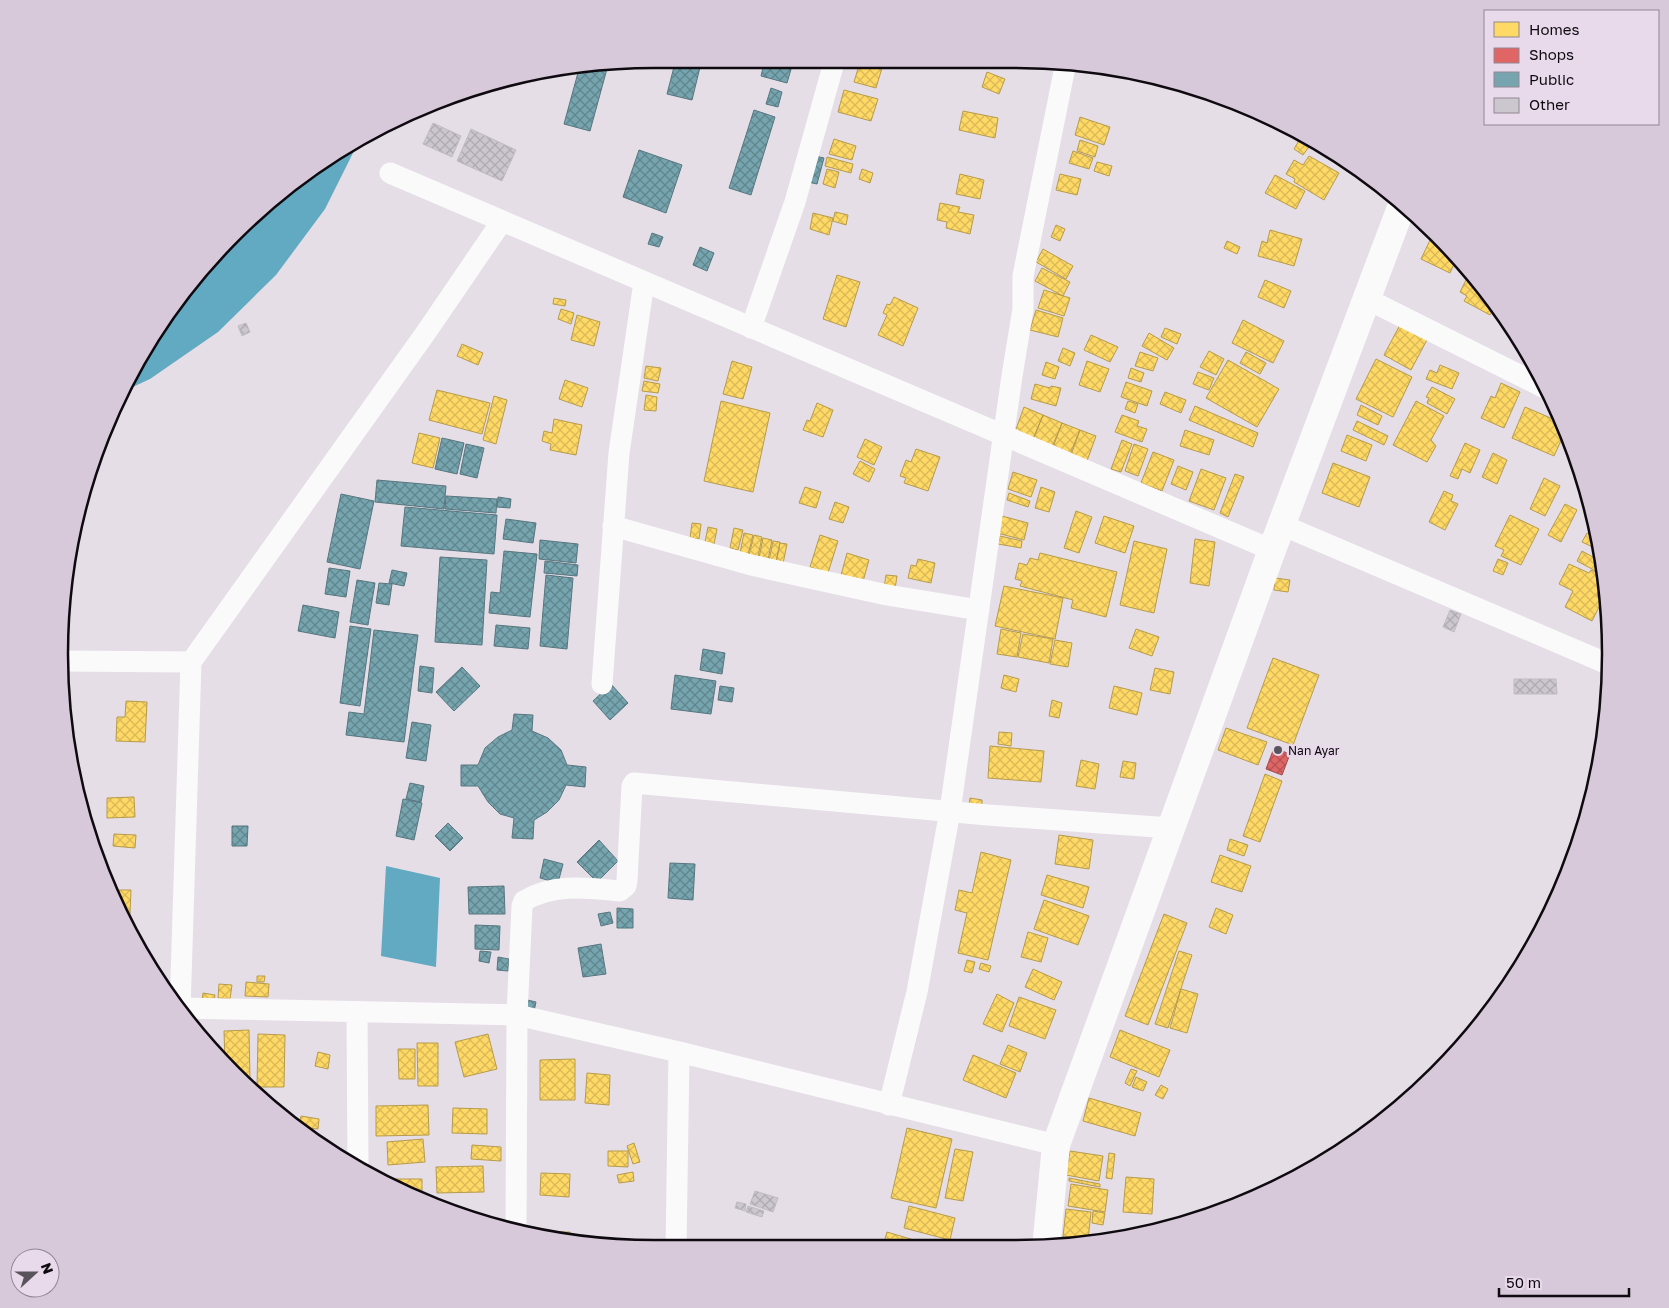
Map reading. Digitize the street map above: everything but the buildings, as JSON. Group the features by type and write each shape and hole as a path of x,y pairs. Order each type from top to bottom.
{"main road":[{"path":"1047,1239 1056,1145 1272,550 1400,211"}],"street":[{"path":"751,328 795,202 832,68"},
{"path":"888,1105 917,992 950,811 1023,309 1023,276 1064,70"},
{"path":"390,173 1272,550"},
{"path":"180,999 191,662 427,331 502,221"},
{"path":"602,684 619,453 644,282"},
{"path":"1367,299 1535,383"},
{"path":"1282,525 1602,661"},
{"path":"613,526 751,566 887,595 979,610"},
{"path":"68,660 191,662"},
{"path":"516,1224 517,1014 522,906 524,900 546,891 579,888 620,891 624,888 627,880 632,786 634,784 1171,828"},
{"path":"188,1009 517,1014 1056,1145"},
{"path":"357,1012 358,1160"},
{"path":"676,1240 679,1052"}],"water":[{"path":"355,150 325,209 276,275 218,332 150,379 132,387 166,328 213,267 267,213 328,166"},
{"path":"386,866 440,878 436,967 381,956"}],"place":[{"name":"Nan Ayar","path":"1278,750"}]}
